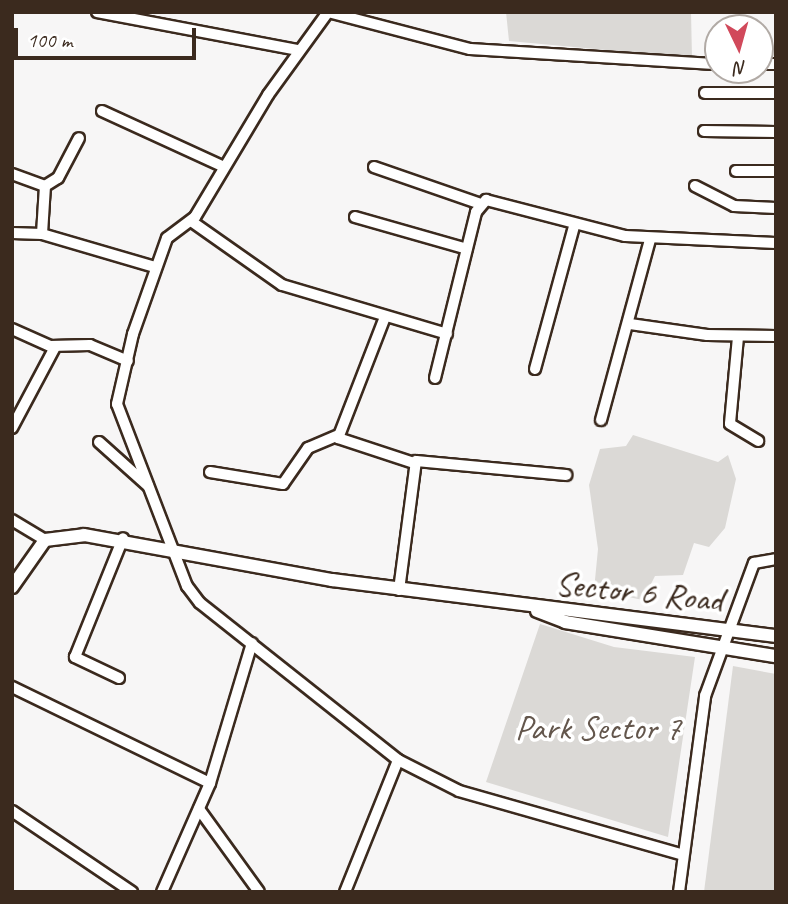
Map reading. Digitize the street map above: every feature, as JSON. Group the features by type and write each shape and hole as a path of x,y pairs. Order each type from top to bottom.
{"street":[{"path":"97,12 138,16 298,50"},
{"path":"680,854 459,791 398,760 192,595 117,404 155,267 172,232 191,221 222,166 298,50 328,12 470,49 704,63"},
{"path":"705,93 776,93"},
{"path":"102,111 222,166"},
{"path":"704,131 776,132"},
{"path":"42,234 45,186 61,174 79,138"},
{"path":"374,167 481,204 495,200 573,226 650,240 776,243"},
{"path":"736,171 776,171"},
{"path":"12,174 45,186"},
{"path":"695,186 734,206 776,208"},
{"path":"435,378 481,204"},
{"path":"355,218 467,249"},
{"path":"191,221 282,285 447,334"},
{"path":"535,369 573,226"},
{"path":"12,233 42,234 155,267"},
{"path":"601,420 630,324 650,240"},
{"path":"385,317 338,435 341,443 414,463 430,458 566,475"},
{"path":"630,324 738,337 776,336"},
{"path":"12,329 55,347 90,345 128,361"},
{"path":"738,337 730,424 758,441"},
{"path":"12,428 55,347"},
{"path":"211,472 283,484 308,448 338,435"},
{"path":"99,442 149,487"},
{"path":"398,590 414,463"},
{"path":"12,520 45,540 123,538 398,590 534,609"},
{"path":"119,678 75,657 123,538"},
{"path":"12,587 45,540"},
{"path":"679,892 680,854 705,696 733,630 754,563 776,559"},
{"name":"Sector 6 Road","path":"534,609 566,606 776,636"},
{"name":"Sector 6 Road","path":"534,609 565,622 776,656"},
{"path":"162,892 210,783 252,643"},
{"path":"12,687 210,783"},
{"path":"345,892 398,760"},
{"path":"199,809 239,872 260,892"},
{"path":"12,811 126,891"}],"green space":[{"path":"506,12 691,12 692,58 509,41"},
{"path":"633,435 718,462 728,455 736,479 725,528 709,547 694,543 683,575 655,576 643,600 594,590 598,549 589,485 600,449 626,446"},
{"name":"Park Sector 7","path":"540,624 614,647 695,657 668,837 486,782"},
{"path":"733,666 776,674 776,892 704,892"}]}
